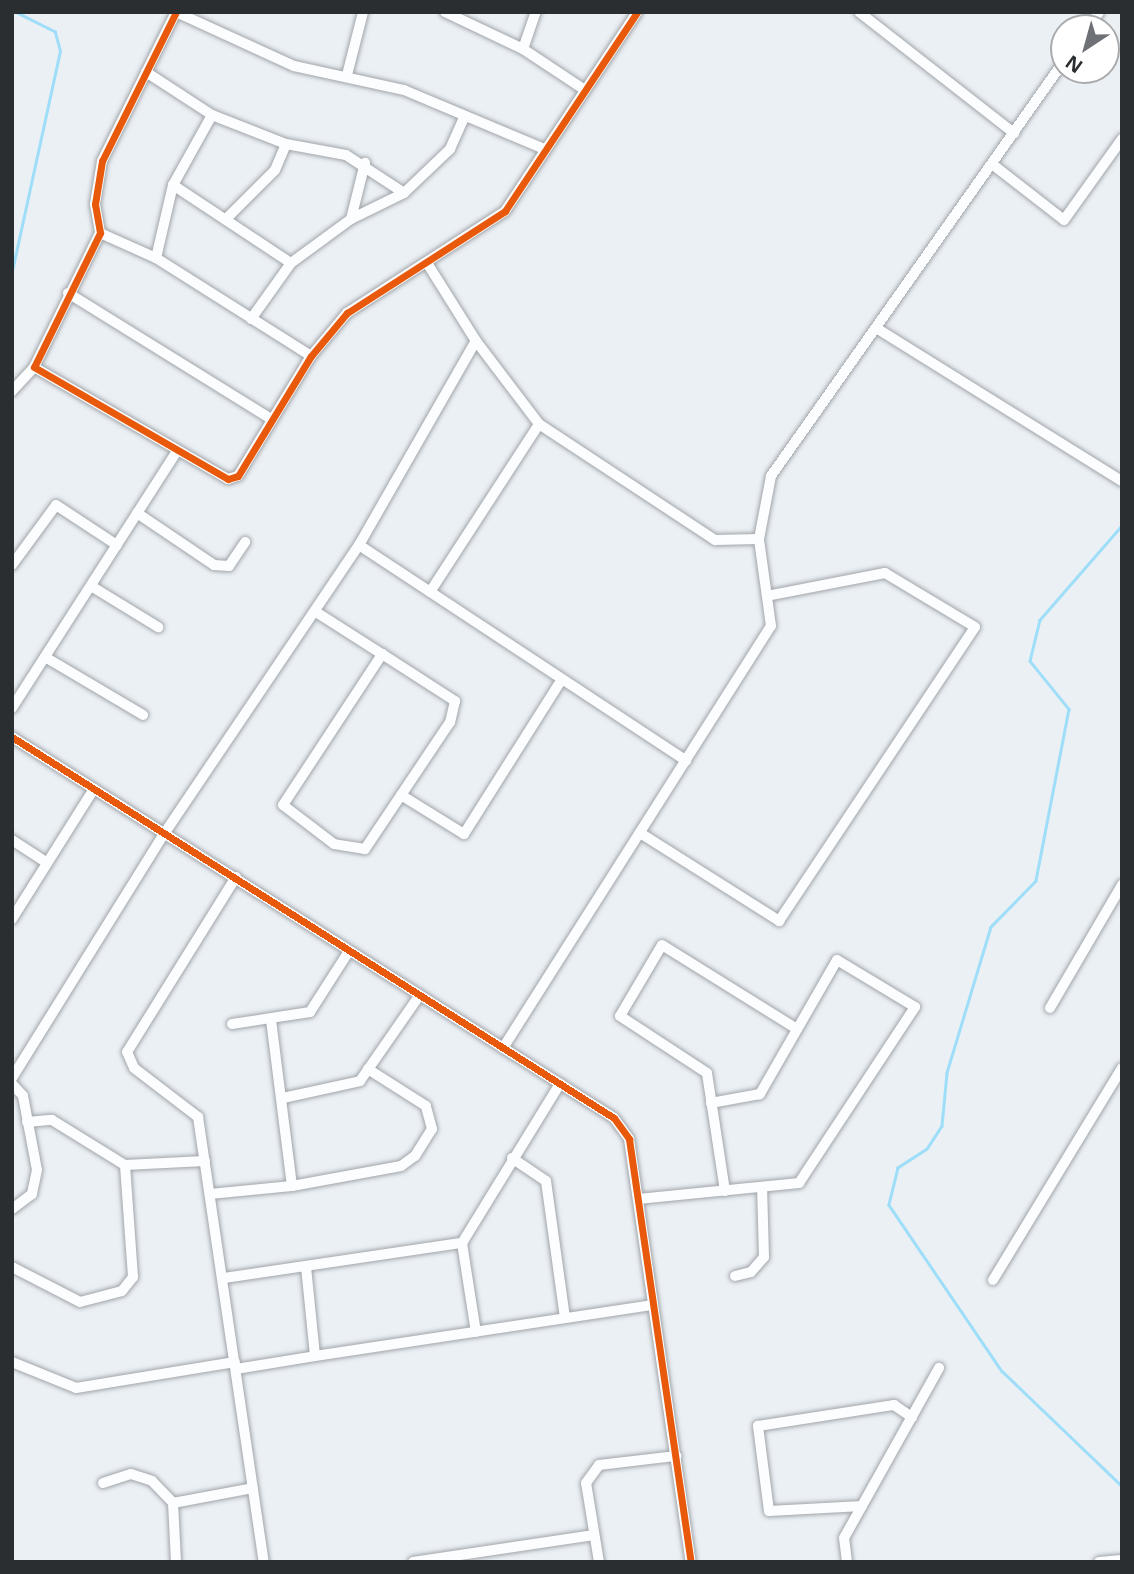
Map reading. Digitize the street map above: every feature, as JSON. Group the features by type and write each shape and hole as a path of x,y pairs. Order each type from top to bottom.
{"street":[{"path":"12,391 34,367 68,293 100,233 95,204 102,161 176,12 294,66 347,75 404,90 542,148"},
{"path":"347,75 363,12"},
{"path":"445,12 523,49 584,90"},
{"path":"523,49 537,12"},
{"path":"34,367 177,451 234,478 311,356 347,313 505,211 542,148 637,12"},
{"path":"859,12 1014,133"},
{"path":"146,72 212,115 286,144 365,163 404,193"},
{"path":"503,1048 771,626 759,539 771,476 1050,81"},
{"path":"156,258 173,185 212,115"},
{"path":"251,319 291,263 351,219 404,193 450,149 466,116"},
{"path":"992,164 1064,220 1122,139"},
{"path":"226,219 275,170 286,144"},
{"path":"351,219 365,163"},
{"path":"173,185 291,263"},
{"path":"100,233 156,258 311,356"},
{"path":"427,263 476,341 539,424 715,540 759,539"},
{"path":"68,293 271,419"},
{"path":"876,328 1122,481"},
{"path":"12,1078 166,831 359,545 476,341"},
{"path":"430,592 539,424"},
{"path":"12,708 177,451"},
{"path":"12,565 55,505 117,545"},
{"path":"137,513 221,567 229,566 245,542"},
{"path":"359,545 686,761"},
{"path":"640,833 779,921 975,627 885,573 767,596"},
{"path":"91,586 158,628"},
{"path":"316,612 456,701 450,722 365,849 334,845 283,805 382,654"},
{"path":"45,657 143,715"},
{"path":"401,795 464,834 562,679"},
{"path":"12,737 166,831 419,996 614,1118 629,1139 691,1562"},
{"path":"12,919 44,861 94,789"},
{"path":"12,840 44,861"},
{"path":"236,877 127,1052 135,1068 194,1110 224,1278 264,1562"},
{"path":"1050,1008 1122,885"},
{"path":"725,1191 707,1073 620,1016 662,945 797,1029"},
{"path":"232,1024 310,1012 349,951"},
{"path":"638,1199 799,1183 915,1007 837,960 760,1094 711,1103"},
{"path":"283,1098 345,1089 368,1069 419,996"},
{"path":"271,1019 292,1186"},
{"path":"993,1280 1122,1068"},
{"path":"210,1194 292,1186 401,1166 415,1156 432,1129 426,1105 368,1069"},
{"path":"12,1084 23,1096 37,1170 32,1194 12,1209"},
{"path":"476,1332 462,1243 560,1084"},
{"path":"27,1122 52,1120 125,1165 205,1161"},
{"path":"512,1158 546,1181 565,1318"},
{"path":"12,1267 80,1302 121,1291 133,1276 125,1165"},
{"path":"735,1276 751,1272 764,1257 762,1187"},
{"path":"224,1278 462,1243"},
{"path":"306,1267 315,1356"},
{"path":"12,1362 76,1388 315,1356 653,1305"},
{"path":"847,1562 844,1538 939,1368"},
{"path":"862,1506 769,1511 758,1426 894,1405 912,1417"},
{"path":"599,1562 586,1483 599,1465 676,1456"},
{"path":"103,1483 131,1474 152,1481 173,1503 176,1562"},
{"path":"173,1503 253,1488"},
{"path":"413,1562 594,1535"},
{"path":"1099,1562 1122,1560"}],"waterway":[{"path":"12,271 60,51 55,32 15,12"},
{"path":"1122,526 1040,620 1030,661 1069,709 1036,881 991,927 947,1073 942,1126 927,1149 898,1168 889,1205 1002,1371 1122,1486"}],"cycle path":[{"path":"176,12 102,161 95,204 100,233 34,367 228,479 238,476 311,356 347,313 505,211 637,12"},
{"path":"12,737 614,1118 629,1139 691,1562"}]}
